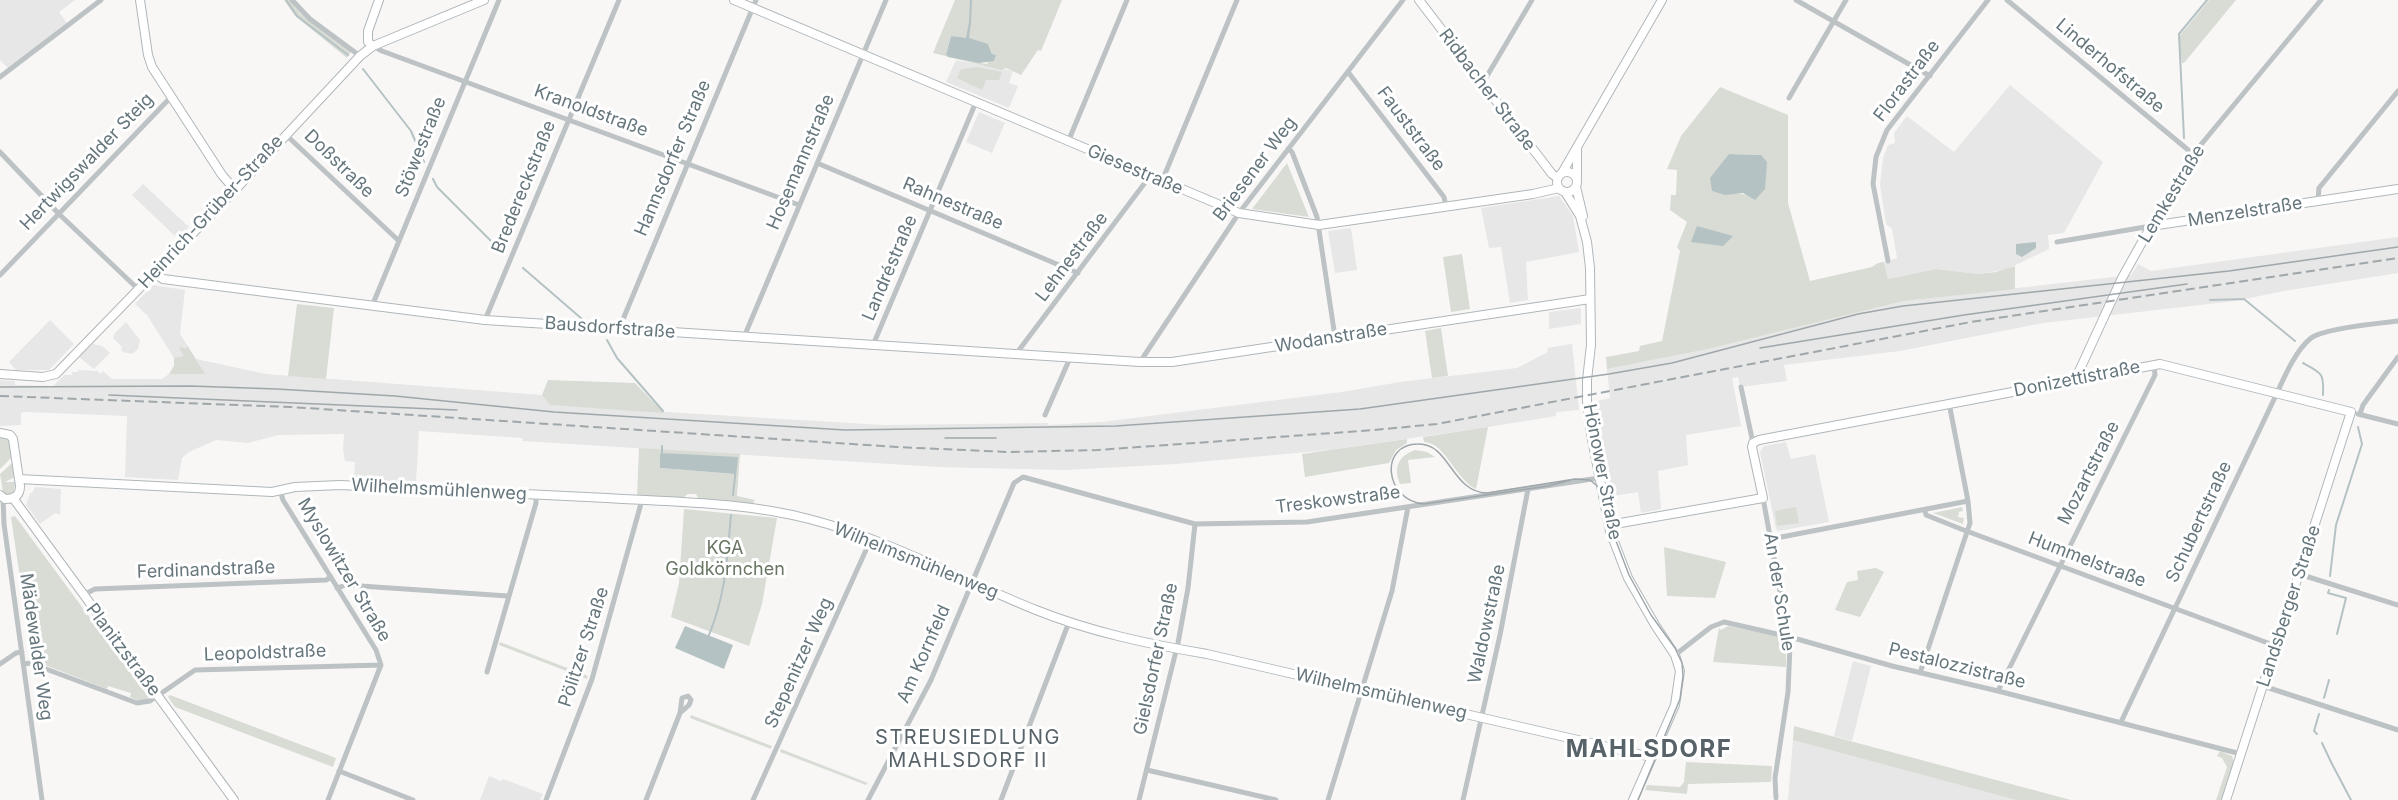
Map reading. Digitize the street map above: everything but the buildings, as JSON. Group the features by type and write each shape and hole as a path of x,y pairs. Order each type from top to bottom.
{"street":[{"path":"0,76 101,0"},
{"path":"140,0 150,61 222,175 235,190"},
{"path":"292,0 310,20 360,56"},
{"path":"373,46 368,42 368,31 379,0"},
{"name":"Heinrich-Grüber-Straße","path":"0,374 51,376 235,190 360,56 373,46 484,0"},
{"name":"Stöwestraße","path":"372,306 499,0"},
{"name":"Bredereckstraße","path":"486,320 568,118 619,0"},
{"name":"Giesestraße","path":"734,0 754,4 862,54 1239,213 1318,225 1562,190 1572,191 1576,183"},
{"name":"Hosemannstraße","path":"744,337 886,0"},
{"path":"1068,142 1127,0"},
{"path":"1162,181 1237,0"},
{"name":"Briesener Weg","path":"1140,362 1239,213 1403,0"},
{"name":"Ridbacher Straße","path":"1419,0 1552,174 1560,176"},
{"path":"1480,82 1487,76 1532,0"},
{"path":"1562,190 1560,176 1662,0"},
{"path":"1797,0 1930,76"},
{"path":"1789,98 1846,0"},
{"name":"Florastraße","path":"1888,261 1873,184 1876,157 1887,130 1988,0"},
{"name":"Linderhofstraße","path":"2007,0 2193,154"},
{"name":"Lemkestraße","path":"2075,380 2122,278 2193,154 2321,0"},
{"name":"Hannsdorfer Straße","path":"619,329 754,4"},
{"name":"Kranoldstraße","path":"373,46 799,205"},
{"name":"Fauststraße","path":"1348,72 1444,197 1446,206"},
{"path":"2318,200 2317,194 2321,185 2398,92"},
{"name":"Hertwigswalder Steig","path":"0,275 171,97"},
{"name":"Landréstraße","path":"873,345 976,102"},
{"name":"Doßstraße","path":"285,134 399,241"},
{"name":"Hönower Straße","path":"1577,147 1576,183 1590,261 1591,345 1587,387 1590,425 1599,478 1609,525 1628,578 1655,625 1676,655"},
{"path":"1288,149 1292,152 1306,187 1318,225 1335,338"},
{"path":"0,152 59,214 138,289"},
{"name":"Rahnestraße","path":"817,163 1078,273"},
{"path":"1560,176 1571,173 1576,183"},
{"name":"Lehnestraße","path":"1016,354 1150,176"},
{"name":"Menzelstraße","path":"2057,242 2398,189"},
{"name":"Hönower Straße","path":"1562,190 1580,216 1584,228"},
{"name":"Bausdorfstraße","path":"154,273 164,279 486,320 1070,358"},
{"name":"Wodanstraße","path":"1070,358 1172,362 1590,299"},
{"name":"Schubertstraße","path":"2121,722 2277,393 2300,350 2310,339 2325,332 2398,321"},
{"name":"Landsberger Straße","path":"2227,799 2299,574 2355,413 2398,357"},
{"path":"1045,415 1070,358"},
{"name":"Donizettistraße","path":"1753,443 1949,403 2167,364 2398,424"},
{"name":"Mozartstraße","path":"1998,690 2155,375 2154,365"},
{"name":"An der Schule","path":"1741,387 1790,637 1788,692 1775,778 1776,798"},
{"path":"1920,673 1970,523 1968,501 1949,403"},
{"path":"0,433 10,435 13,439 20,490 13,498 2,496"},
{"name":"Treskowstraße","path":"1014,483 1027,477 1195,524 1307,522 1599,478"},
{"name":"Wilhelmsmühlenweg","path":"19,479 272,492 340,485 642,500 767,510 812,520 871,539 1069,622 1125,639 1207,654 1652,757"},
{"name":"Am Kornfeld","path":"868,800 931,680 1014,483"},
{"name":"Waldowstraße","path":"1463,800 1483,717 1528,489"},
{"name":"Myslowitzer Straße","path":"280,490 283,500 376,650 381,665 328,800"},
{"path":"487,672 536,495"},
{"name":"Mädewalder Weg","path":"2,496 42,800"},
{"name":"Planitzstraße","path":"13,498 234,800"},
{"path":"1609,525 1763,498"},
{"name":"Pölitzer Straße","path":"546,800 592,679 642,500"},
{"path":"1770,539 1968,501"},
{"path":"1328,800 1392,591 1408,507"},
{"name":"Hummelstraße","path":"1925,511 1926,515 1967,531 2276,646"},
{"name":"Gielsdorfer Straße","path":"1139,800 1177,649 1188,588 1195,524"},
{"name":"Stepenitzer Weg","path":"753,800 871,539"},
{"path":"2299,574 2398,606"},
{"name":"Ferdinandstraße","path":"83,595 95,589 331,578"},
{"path":"337,588 343,585 508,596"},
{"path":"1000,800 1069,622"},
{"name":"Pestalozzistraße","path":"1676,655 1711,627 1724,622 1790,637 1920,673 1998,690 2241,754"},
{"path":"0,664 22,652"},
{"path":"1634,800 1677,697 1680,671 1676,655"},
{"path":"24,664 30,663 137,702 150,701 158,696"},
{"name":"Leopoldstraße","path":"158,696 195,670 381,665"},
{"path":"2263,686 2398,730"},
{"path":"646,800 680,713"},
{"path":"1147,770 1276,800"},
{"path":"339,771 413,800"}],"shaded area":[{"path":"0,0 75,0 59,12 67,23 8,68 0,60"},
{"path":"969,22 971,23 969,38 988,44 992,54 996,55 994,61 979,63 948,57 946,54 951,36 966,38"},
{"path":"956,60 1013,71 1009,83 1018,86 1009,108 946,82"},
{"path":"2010,85 2103,162 2064,233 2048,235 2049,249 2005,270 1976,274 1936,269 1888,279 1884,262 1897,258 1892,229 1886,224 1880,185 1883,158 1888,145 1895,143 1894,133 1907,116 1954,152"},
{"path":"979,112 1005,123 992,153 966,142"},
{"path":"1729,154 1761,155 1767,162 1765,189 1755,200 1743,193 1725,195 1712,191 1710,178"},
{"path":"143,184 189,227 178,239 132,195"},
{"path":"1559,196 1573,216 1579,252 1526,262 1528,300 1510,303 1501,247 1489,248 1481,208"},
{"path":"1697,226 1733,236 1723,246 1691,242"},
{"path":"1351,228 1357,270 1335,273 1328,231"},
{"path":"2398,237 2398,273 2235,301 2043,323 1900,351 1784,365 1787,381 1740,387 1738,377 1732,378 1741,426 1686,435 1688,465 1658,471 1661,509 1641,513 1638,492 1613,496 1596,410 1597,401 1610,398 1607,369 1708,349 1904,301 2131,275 2138,264 2151,271"},
{"path":"2036,242 2036,248 2022,257 2016,254 2016,244"},
{"path":"153,285 185,290 180,334 196,359 266,374 542,395 550,405 883,425 1049,423 1048,425 1102,422 1517,368 1548,352 1547,348 1572,344 1579,410 1556,412 1556,416 1488,427 1329,450 1176,464 1064,470 938,467 522,441 523,438 419,431 416,482 354,479 355,462 345,461 344,434 278,435 248,443 216,440 189,452 182,458 178,480 125,477 127,416 25,412 21,413 21,425 0,426 0,380 15,381 15,385 53,386 64,375 72,375 72,372 78,372 78,370 98,371 100,374 103,371 112,379 162,379 169,374 174,366 174,358 147,315 135,304"},
{"path":"1581,308 1581,324 1549,329 1549,312"},
{"path":"50,320 74,344 49,370 16,370 9,362"},
{"path":"126,322 140,340 138,349 132,354 123,352 122,347 113,338"},
{"path":"93,344 102,346 110,353 94,369 79,357"},
{"path":"1786,442 1791,459 1815,454 1829,522 1778,531 1776,529 1760,452 1764,446"},
{"path":"660,454 737,458 735,474 660,468"},
{"path":"35,487 61,489 60,515 55,513 40,524 26,505"},
{"path":"685,626 733,645 724,669 675,648"},
{"path":"1853,661 1871,666 1852,741 1834,736"},
{"path":"1793,740 1939,779 2016,800 1788,800"},
{"path":"489,776 543,794 540,800 480,800"}],"green space":[{"path":"284,0 290,0 301,14 351,52 347,58 295,16"},
{"path":"955,0 1062,0 1041,51 1038,50 1021,75 1006,68 1001,70 952,58 987,64 992,54 988,44 951,36 946,53 948,57 933,53"},
{"path":"2209,0 2236,0 2182,63 2178,38"},
{"path":"978,67 1002,72 999,80 986,80 982,90 957,78 961,69"},
{"path":"1720,87 1788,115 1788,203 1810,281 1872,267 1884,262 1888,279 1936,269 1977,274 1996,272 2015,266 2015,289 1904,301 1708,349 1607,369 1606,357 1639,351 1640,346 1662,341 1680,251 1677,247 1687,222 1670,210 1671,195 1676,195 1677,170 1667,169 1681,136","holes":["1729,154 1761,155 1755,199 1739,194 1712,191"]},
{"path":"1287,163 1309,217 1252,209"},
{"path":"1462,254 1470,309 1451,312 1443,257"},
{"path":"297,304 334,308 326,379 288,376"},
{"path":"1441,328 1448,376 1432,378 1425,331"},
{"path":"188,347 205,374 169,374 174,366 174,358 184,356 179,348 184,349"},
{"path":"548,380 635,383 664,413 550,405 542,395"},
{"path":"1488,427 1476,489 1462,478 1438,448 1424,442 1423,437"},
{"path":"4,437 10,442 12,457 0,469 0,438"},
{"path":"1407,439 1407,443 1396,450 1389,463 1305,477 1302,454"},
{"path":"639,448 740,454 737,496 755,500 752,505 699,500 696,494 688,494 681,499 637,497","holes":["661,454 737,458 735,474 660,468"]},
{"path":"1415,450 1427,452 1435,457 1408,460 1411,483 1400,484 1397,473 1398,463 1404,456"},
{"path":"13,462 15,477 5,482 15,482 14,493 8,495 3,492 0,474"},
{"path":"1796,507 1799,523 1777,526 1775,511"},
{"path":"1962,507 1963,511 1959,512 1958,517 1964,518 1963,524 1933,513"},
{"name":"KGA Goldkörnchen","path":"684,509 777,518 762,604 749,646 671,617 679,583"},
{"path":"15,516 149,698 147,700 139,701 130,697 131,693 108,686 107,689 32,660 11,517"},
{"path":"1664,547 1726,562 1715,598 1667,596"},
{"path":"1876,568 1884,572 1860,617 1835,610 1847,582 1858,580 1857,571"},
{"path":"1728,626 1786,638 1786,667 1713,662 1719,628 1721,630"},
{"path":"500,642 588,676 587,679 499,645"},
{"path":"170,695 336,758 333,767 175,707 168,697"},
{"path":"691,715 772,746 771,749 690,718"},
{"path":"1794,726 2071,800 2016,800 1793,740"},
{"path":"781,749 868,783 866,785 780,752"},
{"path":"2220,751 2232,756 2234,762 2221,800 2216,800 2227,767 2222,758 2217,756"},
{"path":"1686,762 1772,766 1771,782 1688,784 1687,794 1645,790 1647,785 1680,787 1684,782"}],"waterway":[{"path":"286,0 297,16 348,55"},
{"path":"970,24 971,0"},
{"path":"2184,138 2179,34 2207,0"},
{"path":"363,69 411,131 424,162"},
{"path":"433,179 437,187 504,254"},
{"path":"523,268 582,319"},
{"path":"2210,300 2244,299 2295,341"},
{"path":"607,340 617,358 663,411"},
{"path":"2303,363 2320,374 2323,382 2323,395"},
{"path":"2330,576 2336,525 2362,444 2358,427"},
{"path":"662,446 662,454 737,458 733,495"},
{"path":"709,635 722,591 731,515"},
{"path":"2329,590 2328,593 2346,598 2337,634"},
{"path":"2324,698 2329,680"},
{"path":"2317,734 2314,731 2319,714"},
{"path":"2322,743 2351,800"}],"tram line":[{"path":"0,387 190,386 277,389 395,396 554,412 845,430 1116,426 1360,409 1672,363 1858,314 1903,306 2229,271 2398,247"},
{"path":"1760,348 1964,315 2187,284"},
{"path":"109,395 457,410"},
{"path":"945,438 996,438"},
{"path":"1571,480 1548,486 1424,504 1411,500 1401,493 1394,483 1391,472 1392,462 1397,453 1405,446 1418,444 1429,446 1437,451 1458,477 1475,491 1487,493 1575,479 1590,480 1601,489 1613,533 1629,575 1682,663 1680,699 1638,800"}],"railway":[{"path":"0,396 291,407 897,447 1008,452 1098,450 1437,424 1971,322 2398,258"}],"district":[{"name":"STREUSIEDLUNG MAHLSDORF II","path":"968,750"},
{"name":"MAHLSDORF","path":"1649,750"}]}
